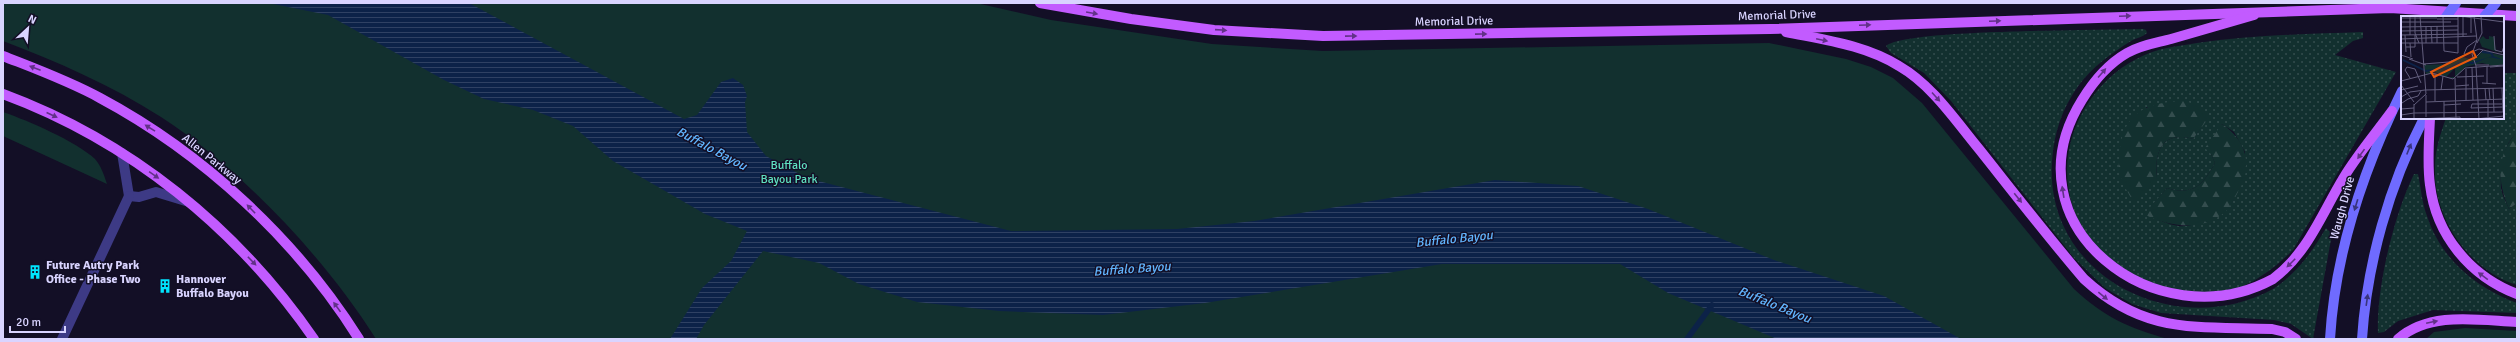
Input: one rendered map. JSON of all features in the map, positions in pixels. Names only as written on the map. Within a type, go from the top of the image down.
[{"type":"main road","name":"Memorial Drive","points":[[1040,3],[1131,19],[1214,30],[1323,36],[1770,29],[2390,8],[2517,16]]},
{"type":"main road","points":[[2447,16],[2456,3]]},
{"type":"main road","points":[[2485,16],[2496,3]]},
{"type":"main road","points":[[2142,294],[2128,288],[2101,267],[2080,242],[2068,215],[2062,192],[2060,165],[2064,140],[2075,111],[2090,88],[2107,68],[2126,53],[2144,46],[2270,11]]},
{"type":"main road","points":[[1770,29],[1849,45],[1876,54],[1900,66],[1919,80],[1947,110],[2084,279],[2104,297],[2124,310],[2173,326],[2272,329],[2285,332],[2296,339]]},
{"type":"main road","name":"Allen Parkway","points":[[3,56],[44,72],[100,98],[154,129],[200,164],[246,204],[287,246],[321,286],[359,339]]},
{"type":"main road","name":"Waugh Drive","points":[[2330,339],[2340,272],[2350,224],[2364,176],[2401,93]]},
{"type":"main road","points":[[3,94],[59,118],[122,153],[190,202],[264,273],[314,339]]},
{"type":"main road","points":[[2168,302],[2188,306],[2219,303],[2249,293],[2272,280],[2292,263],[2307,243],[2344,176],[2392,111]]},
{"type":"main road","points":[[2362,339],[2370,278],[2380,232],[2395,185],[2424,119]]},
{"type":"main road","points":[[2430,119],[2429,184],[2434,212],[2446,236],[2461,256],[2480,274],[2503,289],[2517,294]]},
{"type":"main road","points":[[2398,339],[2413,326],[2435,321],[2459,319],[2517,322]]},
{"type":"street","points":[[62,339],[129,196],[122,153]]},
{"type":"street","points":[[129,196],[139,197],[156,192],[190,202]]},
{"type":"green space","name":"Buffalo Bayou Park","points":[[3,3],[976,3],[1051,20],[1212,44],[1323,51],[1769,43],[1846,59],[1871,67],[1893,78],[1922,103],[2074,289],[2096,307],[2129,326],[2168,339],[376,339],[332,277],[307,247],[251,189],[191,138],[142,105],[104,84],[44,57],[3,41]]},
{"type":"green space","points":[[2146,30],[2147,33],[2144,36],[2131,41],[2117,50],[2084,78],[2073,94],[2060,121],[2052,161],[2055,202],[2070,237],[2093,266],[2123,288],[2158,302],[2196,308],[2235,303],[2273,289],[2297,269],[2326,228],[2332,234],[2313,339],[2291,324],[2274,320],[2161,313],[2132,304],[2105,288],[2074,258],[1951,101],[1924,73],[1891,53],[1886,46],[1898,41],[1919,37],[1947,35]]},
{"type":"green space","points":[[2363,32],[2363,38],[2353,41],[2335,55],[2396,72],[2293,250],[2283,260],[2260,277],[2234,290],[2206,296],[2191,296],[2121,273],[2099,250],[2077,218],[2074,210],[2068,186],[2067,163],[2071,140],[2080,118],[2092,98],[2107,80],[2126,65],[2147,54],[2166,48],[2238,38]],"holes":[[[2146,107],[2209,116],[2193,139],[2182,137],[2173,138],[2162,146],[2157,161],[2157,180]],[[2222,124],[2234,132],[2245,152],[2239,186],[2231,204],[2215,217],[2200,223],[2185,226],[2170,224],[2145,214],[2167,188],[2184,191],[2196,187],[2201,183],[2211,171],[2215,163],[2211,154]]]},
{"type":"green space","points":[[2504,73],[2517,73],[2517,133],[2508,143],[2503,158],[2501,188],[2509,209],[2517,203],[2517,285],[2500,278],[2484,268],[2470,255],[2458,240],[2448,223],[2440,205],[2436,187],[2436,155],[2446,119],[2504,119]]},
{"type":"green space","points":[[2184,101],[2198,105],[2210,116],[2193,139],[2182,137],[2173,138],[2162,146],[2157,161],[2157,180],[2134,203],[2123,182],[2119,169],[2120,148],[2127,125],[2133,117],[2150,106],[2160,103]]},
{"type":"green space","points":[[3,112],[51,132],[76,145],[95,159],[107,184],[3,136]]},
{"type":"green space","points":[[2222,124],[2230,130],[2242,146],[2246,163],[2246,173],[2243,182],[2227,210],[2206,223],[2196,225],[2164,222],[2144,214],[2167,188],[2184,191],[2196,187],[2201,183],[2211,171],[2215,163],[2211,154],[2205,148]]},
{"type":"green space","points":[[2517,132],[2517,203],[2509,209],[2502,189],[2502,159],[2510,141]]},
{"type":"green space","points":[[2414,174],[2418,174],[2425,211],[2441,246],[2462,270],[2474,280],[2502,297],[2517,303],[2517,313],[2433,310],[2398,321],[2384,332],[2378,333],[2378,315],[2383,274],[2393,230]]},
{"type":"green space","points":[[2465,328],[2517,331],[2517,339],[2426,339],[2434,332]]},
{"type":"water","name":"Buffalo Bayou","points":[[268,3],[469,3],[684,119],[697,115],[721,82],[733,78],[743,85],[747,96],[745,102],[747,132],[766,156],[807,178],[1011,231],[1177,229],[1254,221],[1495,180],[1578,186],[1648,209],[1774,260],[1884,296],[1961,339],[1777,339],[1668,293],[1620,264],[1442,264],[1205,303],[1103,315],[999,311],[917,302],[859,284],[819,263],[763,251],[704,325],[696,339],[670,339],[702,288],[731,261],[747,231],[705,214],[613,161],[573,126],[533,110],[484,99],[444,80],[328,15]]},
{"type":"waterway","points":[[1687,339],[1712,305]]},
{"type":"place","name":"Future Autry Park Office - Phase Two","points":[[35,272]]},
{"type":"place","name":"Hannover Buffalo Bayou","points":[[165,286]]}]
